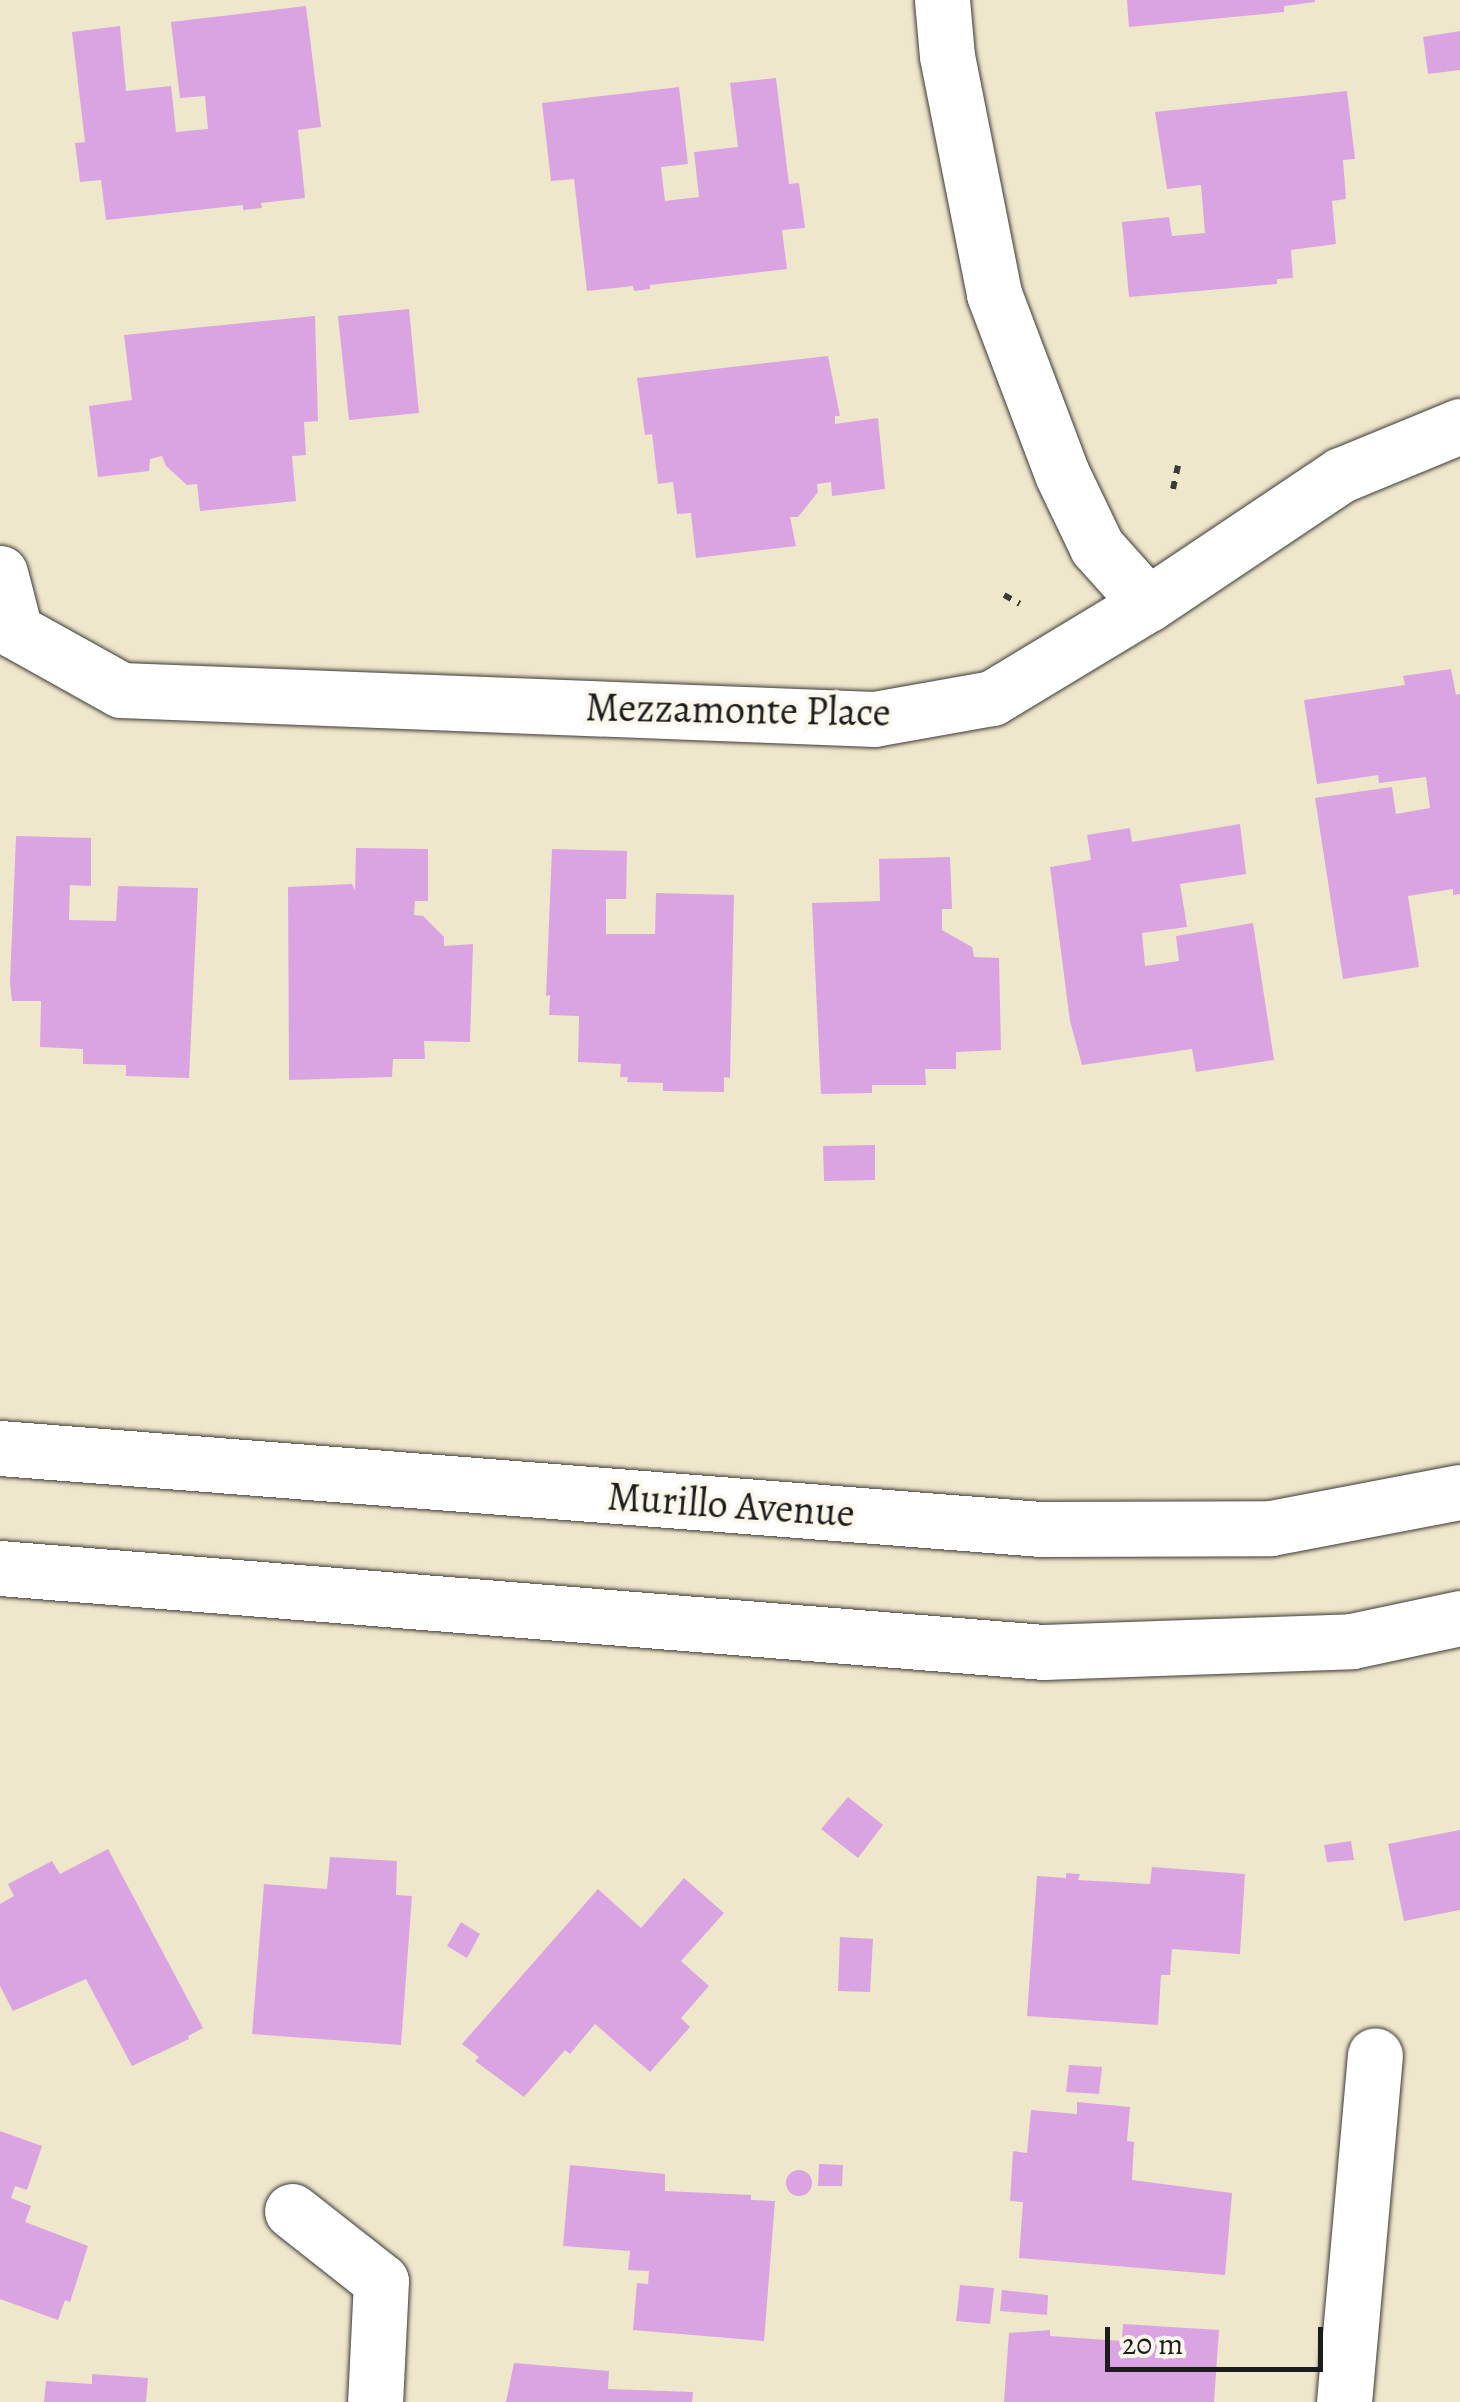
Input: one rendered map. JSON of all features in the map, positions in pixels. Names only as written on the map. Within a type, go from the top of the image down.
[{"type":"main road","points":[[942,0],[948,56],[994,294],[1062,474],[1090,532],[1148,604]]},
{"type":"main road","name":"Mezzamonte Place","points":[[0,573],[15,630],[121,690],[874,719],[992,698],[1148,604],[1341,475],[1460,426]]},
{"type":"main road","name":"Murillo Avenue","points":[[0,1448],[1040,1529],[1271,1528],[1460,1492]]},
{"type":"main road","points":[[0,1568],[1043,1652],[1352,1640],[1460,1618]]},
{"type":"main road","points":[[1344,2402],[1375,2055]]},
{"type":"main road","points":[[292,2211],[381,2281],[375,2402]]},
{"type":"path","points":[[1173,489],[1178,466]]},
{"type":"path","points":[[1004,595],[1021,604]]},
{"type":"building","points":[[1127,0],[1315,2],[1284,6],[1284,12],[1129,27]]},
{"type":"building","points":[[306,6],[321,127],[298,130],[305,198],[261,203],[262,208],[243,210],[243,205],[106,220],[101,180],[80,182],[75,143],[85,142],[72,32],[120,26],[126,91],[171,86],[176,132],[208,129],[205,96],[180,98],[171,22]]},
{"type":"building","points":[[1460,31],[1460,70],[1428,74],[1423,37]]},
{"type":"building","points":[[776,78],[789,184],[799,183],[805,228],[782,230],[787,269],[650,285],[650,289],[634,291],[633,286],[587,291],[574,179],[551,181],[542,103],[679,87],[688,164],[661,167],[665,201],[699,197],[694,152],[738,147],[730,83]]},
{"type":"building","points":[[1347,91],[1355,159],[1343,160],[1346,199],[1332,201],[1336,244],[1291,250],[1293,278],[1277,279],[1277,284],[1129,297],[1122,222],[1169,217],[1172,236],[1205,233],[1201,185],[1167,189],[1155,112]]},
{"type":"building","points":[[409,309],[419,413],[349,420],[338,316]]},
{"type":"building","points":[[315,316],[318,421],[304,422],[306,455],[292,456],[296,501],[200,511],[197,484],[187,485],[166,466],[162,456],[150,459],[149,471],[98,477],[89,406],[132,400],[124,335]]},
{"type":"building","points":[[828,356],[840,416],[835,416],[835,424],[878,418],[885,489],[832,496],[831,482],[817,484],[818,492],[798,517],[790,517],[796,546],[696,558],[691,513],[677,514],[673,482],[658,484],[652,434],[645,435],[637,378]]},
{"type":"building","points":[[1451,669],[1456,695],[1460,694],[1460,894],[1453,895],[1453,889],[1408,896],[1419,967],[1343,979],[1315,798],[1392,787],[1396,814],[1430,808],[1426,777],[1379,783],[1378,775],[1317,784],[1304,700],[1405,685],[1403,676]]},
{"type":"building","points":[[1240,824],[1246,874],[1180,884],[1187,927],[1142,933],[1145,966],[1179,961],[1176,936],[1253,923],[1274,1060],[1196,1072],[1192,1049],[1082,1065],[1070,1021],[1050,867],[1091,860],[1087,835],[1130,828],[1132,842]]},
{"type":"building","points":[[16,836],[91,838],[91,886],[70,885],[69,920],[116,921],[118,886],[198,888],[189,1078],[126,1076],[126,1065],[83,1064],[83,1049],[40,1047],[41,1001],[12,1001]]},
{"type":"building","points":[[356,848],[428,849],[428,901],[415,901],[414,915],[423,916],[444,937],[444,946],[473,944],[470,1042],[424,1041],[425,1059],[393,1059],[392,1077],[289,1080],[288,887],[352,884],[355,890]]},
{"type":"building","points":[[552,849],[627,851],[626,899],[606,899],[606,934],[655,934],[656,893],[734,895],[730,1078],[724,1077],[724,1092],[663,1091],[663,1083],[627,1082],[628,1077],[620,1077],[621,1064],[578,1062],[579,1016],[549,1015],[550,995],[546,996]]},
{"type":"building","points":[[950,857],[952,909],[942,909],[942,930],[972,947],[974,957],[999,958],[1001,1050],[956,1052],[956,1069],[925,1069],[926,1085],[872,1085],[872,1093],[821,1094],[812,903],[880,901],[879,859]]},
{"type":"building","points":[[875,1145],[875,1180],[824,1181],[823,1146]]},
{"type":"building","points":[[848,1797],[883,1825],[858,1858],[821,1829]]},
{"type":"building","points":[[1460,1830],[1460,1910],[1404,1921],[1388,1844]]},
{"type":"building","points":[[1351,1841],[1354,1860],[1327,1862],[1324,1845]]},
{"type":"building","points":[[108,1849],[203,2028],[189,2039],[132,2066],[86,1979],[13,2011],[0,1986],[0,1904],[14,1896],[8,1884],[52,1861],[60,1874]]},
{"type":"building","points":[[330,1857],[397,1861],[396,1895],[412,1896],[401,2045],[252,2034],[264,1884],[327,1889]]},
{"type":"building","points":[[1152,1867],[1245,1874],[1240,1954],[1172,1949],[1170,1975],[1161,1975],[1158,2025],[1027,2016],[1037,1876],[1066,1878],[1066,1873],[1080,1874],[1078,1880],[1150,1884]]},
{"type":"building","points":[[684,1878],[724,1913],[681,1961],[709,1986],[681,2018],[690,2027],[650,2072],[595,2024],[570,2054],[565,2050],[524,2097],[475,2061],[479,2057],[462,2044],[598,1889],[641,1928]]},
{"type":"building","points":[[461,1922],[480,1934],[467,1958],[447,1946]]},
{"type":"building","points":[[840,1937],[873,1939],[870,1992],[838,1991]]},
{"type":"building","points":[[1069,2065],[1102,2067],[1099,2094],[1066,2092]]},
{"type":"building","points":[[1077,2102],[1130,2107],[1127,2141],[1134,2142],[1132,2180],[1232,2193],[1225,2275],[1019,2258],[1023,2202],[1010,2201],[1013,2151],[1027,2153],[1031,2110],[1077,2114]]},
{"type":"building","points":[[0,2131],[42,2146],[27,2190],[15,2186],[11,2198],[31,2206],[25,2222],[88,2246],[70,2302],[65,2300],[58,2320],[0,2299]]},
{"type":"building","points":[[819,2164],[843,2165],[842,2186],[818,2186]]},
{"type":"building","points":[[570,2165],[665,2174],[665,2191],[751,2195],[751,2200],[775,2201],[764,2341],[633,2330],[637,2283],[648,2284],[649,2271],[628,2270],[630,2251],[563,2246]]},
{"type":"building","points":[[799,2170],[809,2173],[809,2193],[799,2196],[789,2193],[786,2183],[789,2173]]},
{"type":"building","points":[[960,2285],[994,2288],[990,2324],[956,2321]]},
{"type":"building","points":[[1002,2290],[1048,2295],[1047,2315],[1000,2311]]},
{"type":"building","points":[[1123,2324],[1219,2330],[1214,2402],[1004,2402],[1009,2333],[1050,2330],[1050,2336],[1122,2341]]},
{"type":"building","points":[[514,2363],[609,2371],[608,2389],[693,2392],[692,2402],[506,2402]]},
{"type":"building","points":[[92,2374],[148,2378],[146,2402],[44,2402],[46,2381],[92,2384]]}]
